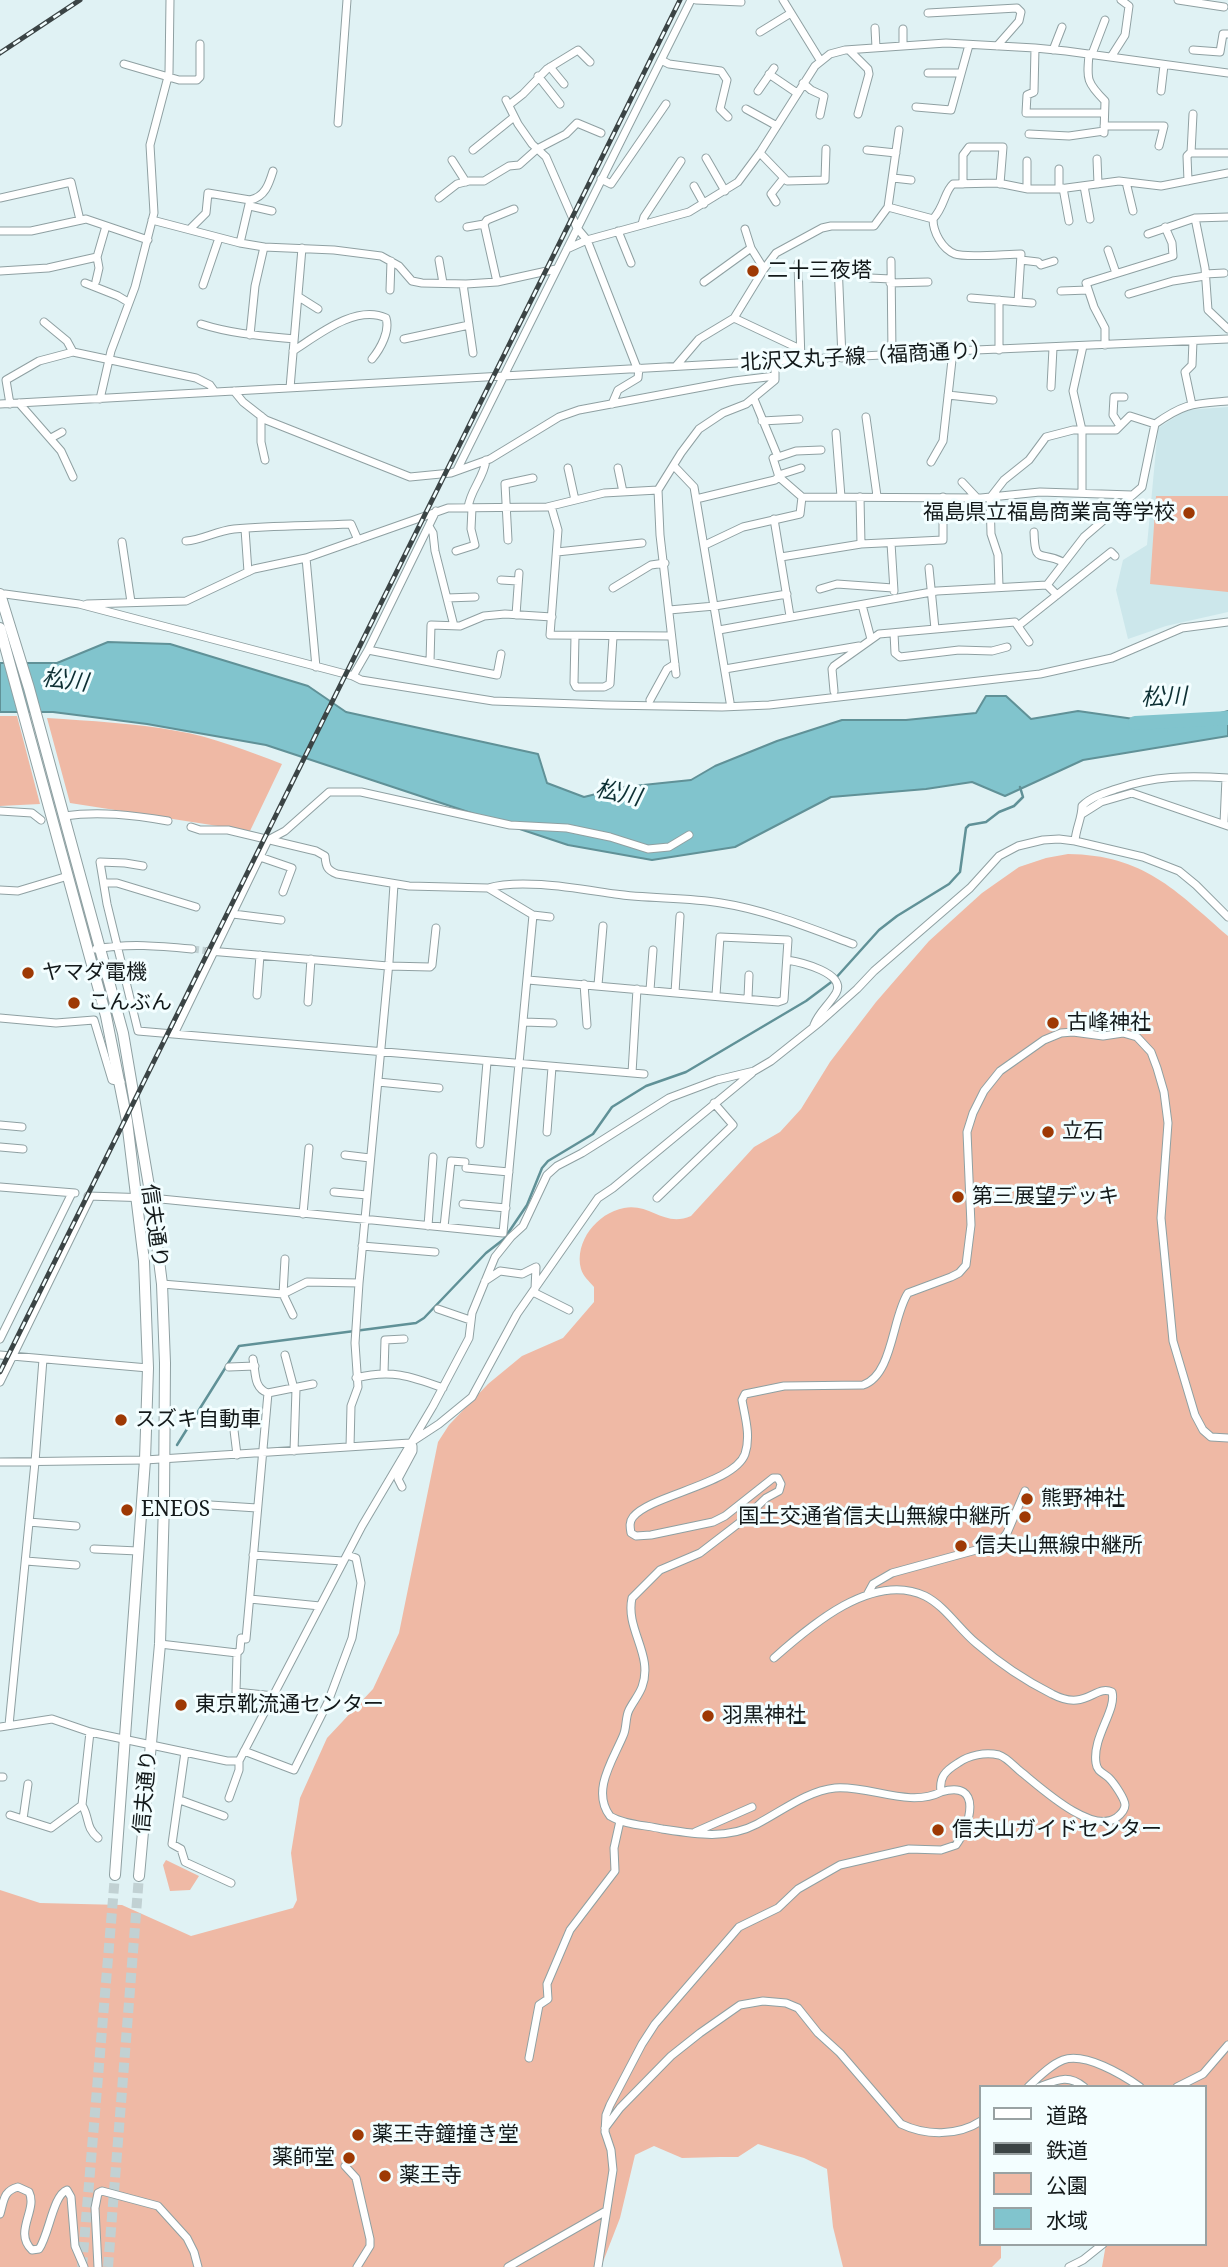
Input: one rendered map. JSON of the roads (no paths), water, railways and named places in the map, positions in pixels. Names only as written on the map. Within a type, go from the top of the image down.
[{"type":"highway","name":"信夫通り","points":[[2,597],[94,949],[121,1082],[138,1198],[146,1295],[148,1368],[145,1461],[115,1875]]},
{"type":"highway","name":"信夫通り","points":[[0,628],[59,813],[68,876],[123,1033],[151,1198],[162,1284],[165,1363],[160,1644],[139,1876]]},
{"type":"street","points":[[100,399],[109,358],[135,287],[152,220],[150,145],[168,76],[170,0]]},
{"type":"street","points":[[338,123],[347,0]]},
{"type":"street","points":[[457,470],[661,60],[694,0],[741,2]]},
{"type":"street","points":[[783,0],[820,60]]},
{"type":"street","points":[[1111,57],[1125,34],[1131,3],[1121,0]]},
{"type":"street","points":[[1178,0],[1224,6]]},
{"type":"street","points":[[928,13],[1017,8],[1021,12],[1018,21],[997,46]]},
{"type":"street","points":[[760,32],[791,13]]},
{"type":"street","points":[[1104,130],[1105,101],[1087,78],[1091,54],[1105,20]]},
{"type":"street","points":[[1053,50],[1062,27]]},
{"type":"street","points":[[875,28],[876,48]]},
{"type":"street","points":[[903,29],[903,46]]},
{"type":"street","points":[[1193,50],[1220,52],[1223,34],[1228,34]]},
{"type":"street","points":[[124,64],[179,80],[197,80],[200,77],[200,44]]},
{"type":"street","points":[[916,107],[951,110],[969,45]]},
{"type":"street","points":[[566,250],[587,240],[689,212],[738,182],[760,153],[803,83],[820,60],[830,54],[903,46],[997,46],[1091,54],[1228,73]]},
{"type":"street","points":[[1035,48],[1034,92],[1027,95],[1026,113],[1104,113]]},
{"type":"street","points":[[590,62],[578,50],[538,76],[523,94],[508,103],[514,117],[546,157],[577,228],[587,240],[638,368],[638,379],[618,390],[612,404]]},
{"type":"street","points":[[849,50],[868,69],[869,74],[858,114]]},
{"type":"street","points":[[661,60],[669,64],[721,71],[726,80],[720,109],[729,117]]},
{"type":"street","points":[[1161,91],[1164,65]]},
{"type":"street","points":[[550,67],[564,84]]},
{"type":"street","points":[[758,91],[772,71],[797,93]]},
{"type":"street","points":[[928,73],[960,73]]},
{"type":"street","points":[[538,76],[559,104]]},
{"type":"street","points":[[803,83],[824,96],[820,115]]},
{"type":"street","points":[[601,179],[611,184],[666,104]]},
{"type":"street","points":[[746,108],[777,126]]},
{"type":"street","points":[[1188,181],[1187,156],[1191,153],[1193,114]]},
{"type":"street","points":[[472,150],[514,117]]},
{"type":"street","points":[[439,198],[450,188],[466,181],[484,181],[509,166],[519,165],[537,149],[566,134],[577,123],[601,133]]},
{"type":"street","points":[[1029,134],[1069,136],[1104,130],[1164,127],[1159,146]]},
{"type":"street","points":[[676,366],[699,339],[734,318],[776,253],[822,228],[874,226],[888,208],[899,130]]},
{"type":"street","points":[[963,184],[963,155],[969,147],[1003,147],[1000,184]]},
{"type":"street","points":[[760,153],[783,179],[825,180],[825,149]]},
{"type":"street","points":[[867,150],[896,153]]},
{"type":"street","points":[[1191,153],[1228,153]]},
{"type":"street","points":[[706,158],[725,191]]},
{"type":"street","points":[[1097,159],[1098,184]]},
{"type":"street","points":[[452,160],[466,181]]},
{"type":"street","points":[[642,224],[643,216],[681,160]]},
{"type":"street","points":[[1027,161],[1027,188]]},
{"type":"street","points":[[1059,169],[1069,221]]},
{"type":"street","points":[[240,243],[250,203],[266,190],[273,171]]},
{"type":"street","points":[[1018,302],[1021,254],[957,256],[944,248],[933,227],[933,219],[941,211],[951,185],[1000,184],[1061,189],[1126,182],[1152,186],[1228,173]]},
{"type":"street","points":[[892,178],[911,180]]},
{"type":"street","points":[[776,202],[771,194],[783,179]]},
{"type":"street","points":[[0,198],[71,182],[80,220]]},
{"type":"street","points":[[1126,182],[1133,211]]},
{"type":"street","points":[[694,186],[704,204]]},
{"type":"street","points":[[1084,186],[1090,219]]},
{"type":"street","points":[[190,229],[206,213],[208,193],[272,211]]},
{"type":"street","points":[[888,208],[933,219]]},
{"type":"street","points":[[467,227],[484,224],[514,209]]},
{"type":"street","points":[[1195,218],[1208,310],[1228,330],[1215,340]]},
{"type":"street","points":[[1148,234],[1195,218],[1228,218]]},
{"type":"street","points":[[0,231],[31,231],[86,219],[148,240]]},
{"type":"street","points":[[152,220],[264,247],[371,254],[390,261],[412,281],[463,284],[497,282],[556,270]]},
{"type":"street","points":[[484,224],[497,282]]},
{"type":"street","points":[[96,281],[99,268],[97,257],[106,226]]},
{"type":"street","points":[[1105,345],[1105,328],[1086,284],[1173,256],[1165,227]]},
{"type":"street","points":[[745,229],[751,248],[764,269]]},
{"type":"street","points":[[618,231],[631,263]]},
{"type":"street","points":[[203,285],[219,238]]},
{"type":"street","points":[[250,335],[255,286],[264,247]]},
{"type":"street","points":[[290,388],[302,248]]},
{"type":"street","points":[[705,282],[751,248]]},
{"type":"street","points":[[1108,250],[1116,273]]},
{"type":"street","points":[[0,271],[48,268],[97,257]]},
{"type":"street","points":[[439,260],[443,283]]},
{"type":"street","points":[[1021,260],[1041,265],[1054,261]]},
{"type":"street","points":[[390,261],[390,290]]},
{"type":"street","points":[[891,261],[892,354]]},
{"type":"street","points":[[838,262],[842,358]]},
{"type":"street","points":[[798,263],[801,361]]},
{"type":"street","points":[[1129,294],[1172,281],[1224,273]]},
{"type":"street","points":[[870,278],[928,282]]},
{"type":"street","points":[[85,283],[128,302]]},
{"type":"street","points":[[463,284],[473,353]]},
{"type":"street","points":[[1061,292],[1088,290]]},
{"type":"street","points":[[299,296],[318,309]]},
{"type":"street","points":[[971,298],[1032,303]]},
{"type":"street","points":[[999,300],[999,350]]},
{"type":"street","points":[[293,351],[352,318],[380,315],[386,318],[388,324],[380,348],[372,359]]},
{"type":"street","points":[[734,318],[800,349]]},
{"type":"street","points":[[44,323],[67,341],[73,352]]},
{"type":"street","points":[[201,324],[250,335],[295,339]]},
{"type":"street","points":[[404,339],[469,325]]},
{"type":"street","name":"北沢又丸子線（福商通り）","points":[[0,404],[892,354],[1228,340]]},
{"type":"street","points":[[1192,405],[1185,372],[1192,365],[1193,341]]},
{"type":"street","points":[[1082,492],[1082,430],[1073,391],[1083,346]]},
{"type":"street","points":[[1051,387],[1053,348]]},
{"type":"street","points":[[932,462],[943,441],[953,351]]},
{"type":"street","points":[[10,404],[3,380],[39,361],[73,352],[196,378],[210,385],[215,392]]},
{"type":"street","points":[[676,674],[660,535],[658,490],[699,429],[715,417],[754,398],[775,380],[775,362]]},
{"type":"street","points":[[234,391],[261,416],[279,426],[410,477],[451,473],[486,460],[559,417],[579,410],[775,376]]},
{"type":"street","points":[[948,395],[993,400]]},
{"type":"street","points":[[1120,426],[1113,415],[1114,397],[1124,397]]},
{"type":"street","points":[[754,398],[778,457],[796,451],[821,450]]},
{"type":"street","points":[[1047,585],[1097,523],[1142,487],[1155,424],[1179,408],[1228,401]]},
{"type":"street","points":[[19,403],[61,451],[73,477]]},
{"type":"street","points":[[261,416],[261,442],[265,460]]},
{"type":"street","points":[[999,587],[998,555],[991,534],[990,498],[1004,480],[1029,460],[1046,437],[1073,430],[1116,430],[1130,416],[1155,424]]},
{"type":"street","points":[[866,417],[877,496]]},
{"type":"street","points":[[762,421],[799,419]]},
{"type":"street","points":[[51,438],[62,432]]},
{"type":"street","points":[[836,433],[841,497]]},
{"type":"street","points":[[772,458],[779,477],[802,497],[990,498],[1040,492],[1132,495]]},
{"type":"street","points":[[456,551],[475,545],[469,498],[485,469],[486,460]]},
{"type":"street","points":[[674,466],[694,487],[730,702]]},
{"type":"street","points":[[568,468],[575,500]]},
{"type":"street","points":[[618,468],[623,492]]},
{"type":"street","points":[[696,499],[779,477],[801,468]]},
{"type":"street","points":[[508,540],[505,484],[533,478]]},
{"type":"street","points":[[962,482],[977,498]]},
{"type":"street","points":[[2,597],[79,604],[186,601],[248,572],[306,558],[436,511],[551,506],[604,493],[658,490]]},
{"type":"street","points":[[705,545],[743,527],[800,514],[802,497]]},
{"type":"street","points":[[860,497],[861,544]]},
{"type":"street","points":[[781,557],[861,544],[943,540],[943,497]]},
{"type":"street","points":[[551,506],[558,530],[550,635],[671,636]]},
{"type":"street","points":[[353,676],[436,511]]},
{"type":"street","points":[[774,519],[790,616]]},
{"type":"street","points":[[186,541],[197,541],[215,532],[351,524],[358,540]]},
{"type":"street","points":[[429,528],[433,533],[454,626]]},
{"type":"street","points":[[246,529],[248,572]]},
{"type":"street","points":[[1034,532],[1035,551],[1038,555],[1063,562]]},
{"type":"street","points":[[122,542],[131,602]]},
{"type":"street","points":[[891,543],[894,599]]},
{"type":"street","points":[[557,552],[642,544]]},
{"type":"street","points":[[1018,626],[1111,552],[1115,556]]},
{"type":"street","points":[[306,558],[316,667]]},
{"type":"street","points":[[613,588],[651,565],[665,563]]},
{"type":"street","points":[[929,568],[935,629]]},
{"type":"street","points":[[501,580],[518,577],[516,615]]},
{"type":"street","points":[[820,589],[837,584],[893,588]]},
{"type":"street","points":[[719,630],[932,592],[1047,585],[1057,595]]},
{"type":"street","points":[[669,610],[715,606],[787,594]]},
{"type":"street","points":[[447,597],[475,597]]},
{"type":"street","points":[[79,604],[361,680],[493,701],[696,707],[769,705],[1040,674],[1112,658],[1182,628],[1228,622]]},
{"type":"street","points":[[862,605],[871,639]]},
{"type":"street","points":[[430,662],[431,625],[460,626],[484,616],[552,617]]},
{"type":"street","points":[[834,691],[834,666],[879,634],[1015,622],[1029,642]]},
{"type":"street","points":[[894,633],[895,653],[900,657],[959,650],[992,651],[1007,647]]},
{"type":"street","points":[[575,636],[576,687],[604,687],[610,684],[612,637]]},
{"type":"street","points":[[725,669],[860,646]]},
{"type":"street","points":[[368,650],[497,675],[501,654]]},
{"type":"street","points":[[650,700],[667,669],[675,664]]},
{"type":"street","points":[[1075,841],[1085,802],[1129,785],[1163,776],[1227,778],[1226,824],[1132,793],[1101,802],[1082,814]]},
{"type":"street","points":[[174,1034],[268,840],[285,831],[321,797],[338,791],[374,795],[510,825],[567,828],[648,849],[669,847],[689,835]]},
{"type":"street","points":[[0,811],[32,813],[41,820]]},
{"type":"street","points":[[59,813],[99,813],[168,821]]},
{"type":"street","points":[[191,827],[200,830],[228,830],[323,854],[328,869],[338,874],[394,884],[488,888],[503,884],[718,902],[792,921],[853,944]]},
{"type":"street","points":[[0,1462],[145,1461],[410,1443],[472,1398],[500,1349],[508,1328],[598,1198],[754,1071],[820,1023],[874,971],[970,888],[999,856],[1018,846],[1043,840],[1075,841],[1143,857],[1179,871],[1228,917]]},
{"type":"street","points":[[260,857],[292,869],[283,892]]},
{"type":"street","points":[[138,1031],[100,862],[143,866]]},
{"type":"street","points":[[0,890],[18,891],[68,876]]},
{"type":"street","points":[[104,883],[117,883],[196,907]]},
{"type":"street","points":[[350,1447],[351,1406],[358,1387],[355,1343],[359,1283],[394,884]]},
{"type":"street","points":[[488,888],[533,915],[550,917]]},
{"type":"street","points":[[233,914],[281,920]]},
{"type":"street","points":[[503,1233],[533,915]]},
{"type":"street","points":[[675,992],[680,916]]},
{"type":"street","points":[[598,985],[603,926]]},
{"type":"street","points":[[212,951],[422,967],[432,965],[436,928]]},
{"type":"street","points":[[528,980],[748,998],[784,1000],[788,940],[720,937],[716,995]]},
{"type":"street","points":[[94,949],[149,945],[192,949]]},
{"type":"street","points":[[650,990],[653,950]]},
{"type":"street","points":[[257,995],[260,955]]},
{"type":"street","points":[[308,1002],[310,960]]},
{"type":"street","points":[[786,960],[806,964],[834,978],[838,983],[836,992],[817,1016],[814,1026]]},
{"type":"street","points":[[748,998],[749,975]]},
{"type":"street","points":[[584,984],[587,1025]]},
{"type":"street","points":[[632,1073],[637,989]]},
{"type":"street","points":[[0,1018],[56,1023],[94,1020],[112,1080],[121,1082]]},
{"type":"street","points":[[524,1022],[553,1023]]},
{"type":"street","points":[[123,1033],[138,1031],[644,1074]]},
{"type":"street","points":[[597,2267],[613,2169],[605,2128],[606,2115],[642,2043],[685,1988],[716,1957],[739,1927],[778,1908],[799,1889],[840,1865],[909,1849],[941,1850],[956,1845],[970,1816],[971,1803],[964,1794],[956,1790],[926,1798],[833,1788],[795,1802],[750,1827],[717,1835],[620,1821],[608,1814],[603,1791],[607,1772],[644,1677],[642,1646],[630,1615],[632,1598],[660,1570],[699,1553],[731,1530],[766,1498],[779,1491],[781,1484],[778,1478],[773,1478],[725,1516],[708,1524],[636,1536],[631,1533],[631,1521],[638,1513],[729,1470],[741,1460],[747,1438],[742,1400],[745,1394],[785,1386],[863,1384],[874,1378],[885,1361],[899,1308],[908,1293],[951,1277],[966,1265],[971,1225],[967,1132],[984,1091],[1005,1066],[1053,1035],[1067,1032],[1103,1036],[1128,1033],[1137,1037],[1151,1052],[1164,1092],[1168,1124],[1161,1218],[1173,1341],[1200,1427],[1211,1437],[1228,1438]]},
{"type":"street","points":[[480,1144],[487,1062]]},
{"type":"street","points":[[547,1132],[552,1067]]},
{"type":"street","points":[[229,1798],[244,1751],[345,1558],[469,1338],[470,1320],[495,1257],[523,1226],[547,1175],[557,1166],[669,1098],[717,1080],[754,1071]]},
{"type":"street","points":[[378,1082],[439,1088]]},
{"type":"street","points":[[657,1198],[733,1125],[714,1103]]},
{"type":"street","points":[[0,1125],[22,1126]]},
{"type":"street","points":[[0,1147],[23,1149]]},
{"type":"street","points":[[303,1214],[309,1148]]},
{"type":"street","points":[[345,1155],[370,1158]]},
{"type":"street","points":[[428,1226],[433,1157]]},
{"type":"street","points":[[444,1227],[451,1161],[509,1172]]},
{"type":"street","points":[[0,1187],[74,1193],[0,1339]]},
{"type":"street","points":[[334,1192],[367,1195]]},
{"type":"street","points":[[0,1382],[90,1196],[151,1198],[503,1233],[511,1237]]},
{"type":"street","points":[[463,1204],[506,1208]]},
{"type":"street","points":[[362,1246],[435,1252]]},
{"type":"street","points":[[285,1259],[283,1294],[293,1315]]},
{"type":"street","points":[[485,1281],[500,1271],[522,1274],[536,1267],[534,1291]]},
{"type":"street","points":[[162,1284],[283,1294],[307,1282],[359,1283]]},
{"type":"street","points":[[534,1291],[569,1310]]},
{"type":"street","points":[[438,1309],[470,1320]]},
{"type":"street","points":[[384,1373],[385,1340],[404,1339]]},
{"type":"street","points":[[0,1355],[148,1368]]},
{"type":"street","points":[[285,1355],[296,1389],[293,1451]]},
{"type":"street","points":[[9,1725],[43,1359]]},
{"type":"street","points":[[229,1367],[254,1362],[258,1387],[268,1393],[313,1384]]},
{"type":"street","points":[[356,1378],[384,1373],[404,1374],[443,1388]]},
{"type":"street","points":[[268,1393],[246,1639],[242,1638],[237,1653],[236,1692],[238,1695],[274,1696]]},
{"type":"street","points":[[233,1422],[237,1455]]},
{"type":"street","points":[[402,1487],[398,1479],[413,1451],[410,1443]]},
{"type":"street","points":[[867,1595],[873,1584],[892,1573],[998,1544],[1007,1533],[1025,1491]]},
{"type":"street","points":[[164,1502],[257,1508]]},
{"type":"street","points":[[29,1522],[76,1526]]},
{"type":"street","points":[[94,1549],[138,1551]]},
{"type":"street","points":[[244,1751],[294,1770],[317,1727],[344,1661],[354,1627],[361,1583],[356,1558],[253,1555]]},
{"type":"street","points":[[26,1562],[76,1565]]},
{"type":"street","points":[[774,1658],[827,1615],[867,1595],[897,1591],[924,1595],[936,1603],[978,1644],[1045,1690],[1069,1702],[1081,1701],[1107,1689],[1113,1694],[1112,1704],[1100,1731],[1096,1762],[1100,1772],[1113,1782],[1125,1803],[1121,1814],[1115,1819],[1100,1821],[1079,1815],[999,1755],[970,1756],[954,1765],[941,1778],[941,1792]]},
{"type":"street","points":[[250,1599],[320,1606]]},
{"type":"street","points":[[160,1644],[237,1653]]},
{"type":"street","points":[[0,1727],[52,1719],[90,1732],[227,1761],[239,1761]]},
{"type":"street","points":[[90,1732],[82,1805],[90,1831],[98,1838]]},
{"type":"street","points":[[185,1752],[172,1844],[181,1849],[185,1862],[231,1883]]},
{"type":"street","points":[[23,1819],[28,1784]]},
{"type":"street","points":[[180,1800],[225,1816]]},
{"type":"street","points":[[10,1815],[51,1828],[82,1805]]},
{"type":"street","points":[[691,1833],[752,1807]]},
{"type":"street","points":[[529,2058],[536,2015],[539,2005],[548,1999],[547,1984],[557,1958],[570,1930],[615,1871],[614,1848],[620,1821]]},
{"type":"street","points":[[605,2128],[620,2108],[671,2056],[740,2006],[764,2001],[786,2003],[798,2008],[901,2123],[912,2129],[945,2132],[969,2128],[979,2123]]},
{"type":"street","points":[[1181,2085],[1203,2074],[1228,2045]]},
{"type":"street","points":[[1030,2085],[1046,2070],[1071,2058],[1084,2059],[1125,2075],[1138,2085]]},
{"type":"street","points":[[1045,2085],[1066,2078],[1075,2079],[1082,2085]]},
{"type":"street","points":[[345,2166],[356,2178],[370,2239],[370,2246],[357,2267]]},
{"type":"street","points":[[0,2214],[9,2191],[18,2187],[29,2192],[32,2201],[25,2223],[26,2243],[32,2250],[39,2249],[59,2196],[67,2190],[71,2197],[75,2246],[84,2267]]},
{"type":"street","points":[[98,2267],[95,2208],[98,2193],[102,2191],[158,2206],[187,2238],[198,2267]]},
{"type":"street","points":[[508,2267],[606,2211]]},
{"type":"street","points":[[1069,2267],[1100,2246]]},
{"type":"water","points":[[108,642],[170,644],[308,686],[346,712],[538,754],[547,783],[584,797],[624,787],[691,780],[715,766],[777,741],[842,720],[906,720],[976,713],[986,696],[1006,696],[1031,719],[1078,711],[1176,725],[1228,711],[1228,736],[1083,760],[1005,796],[972,782],[831,797],[735,847],[652,860],[568,845],[266,745],[147,724],[53,712],[0,712],[0,663],[57,663]]},
{"type":"waterway","name":"松川","points":[[1135,723],[1228,718]]},
{"type":"waterway","points":[[177,1445],[239,1346],[416,1323],[424,1318],[486,1253],[504,1239],[527,1205],[542,1168],[548,1161],[593,1134],[612,1107],[646,1086],[686,1072],[806,1001],[834,980],[879,930],[949,884],[960,872],[966,828],[986,822],[999,812],[1014,806],[1023,797],[1020,787]]},
{"type":"tunnel","points":[[192,949],[209,951]]},
{"type":"tunnel","points":[[82,2267],[115,1875]]},
{"type":"tunnel","points":[[108,2267],[139,1876]]},
{"type":"railway","points":[[0,53],[80,0]]},
{"type":"railway","points":[[0,1372],[680,0]]},
{"type":"place","name":"二十三夜塔","points":[[753,271]]},
{"type":"place","name":"福島県立福島商業高等学校","points":[[1189,513]]},
{"type":"place","name":"ヤマダ電機","points":[[28,973]]},
{"type":"place","name":"こんぶん","points":[[74,1003]]},
{"type":"place","name":"古峰神社","points":[[1053,1023]]},
{"type":"place","name":"立石","points":[[1048,1132]]},
{"type":"place","name":"第三展望デッキ","points":[[958,1197]]},
{"type":"place","name":"スズキ自動車","points":[[121,1420]]},
{"type":"place","name":"熊野神社","points":[[1027,1499]]},
{"type":"place","name":"ENEOS","points":[[127,1510]]},
{"type":"place","name":"国土交通省信夫山無線中継所","points":[[1025,1517]]},
{"type":"place","name":"信夫山無線中継所","points":[[961,1546]]},
{"type":"place","name":"東京靴流通センター","points":[[181,1705]]},
{"type":"place","name":"羽黒神社","points":[[708,1716]]},
{"type":"place","name":"信夫山ガイドセンター","points":[[938,1830]]},
{"type":"place","name":"薬王寺鐘撞き堂","points":[[358,2135]]},
{"type":"place","name":"薬師堂","points":[[349,2158]]},
{"type":"place","name":"薬王寺","points":[[385,2176]]}]
